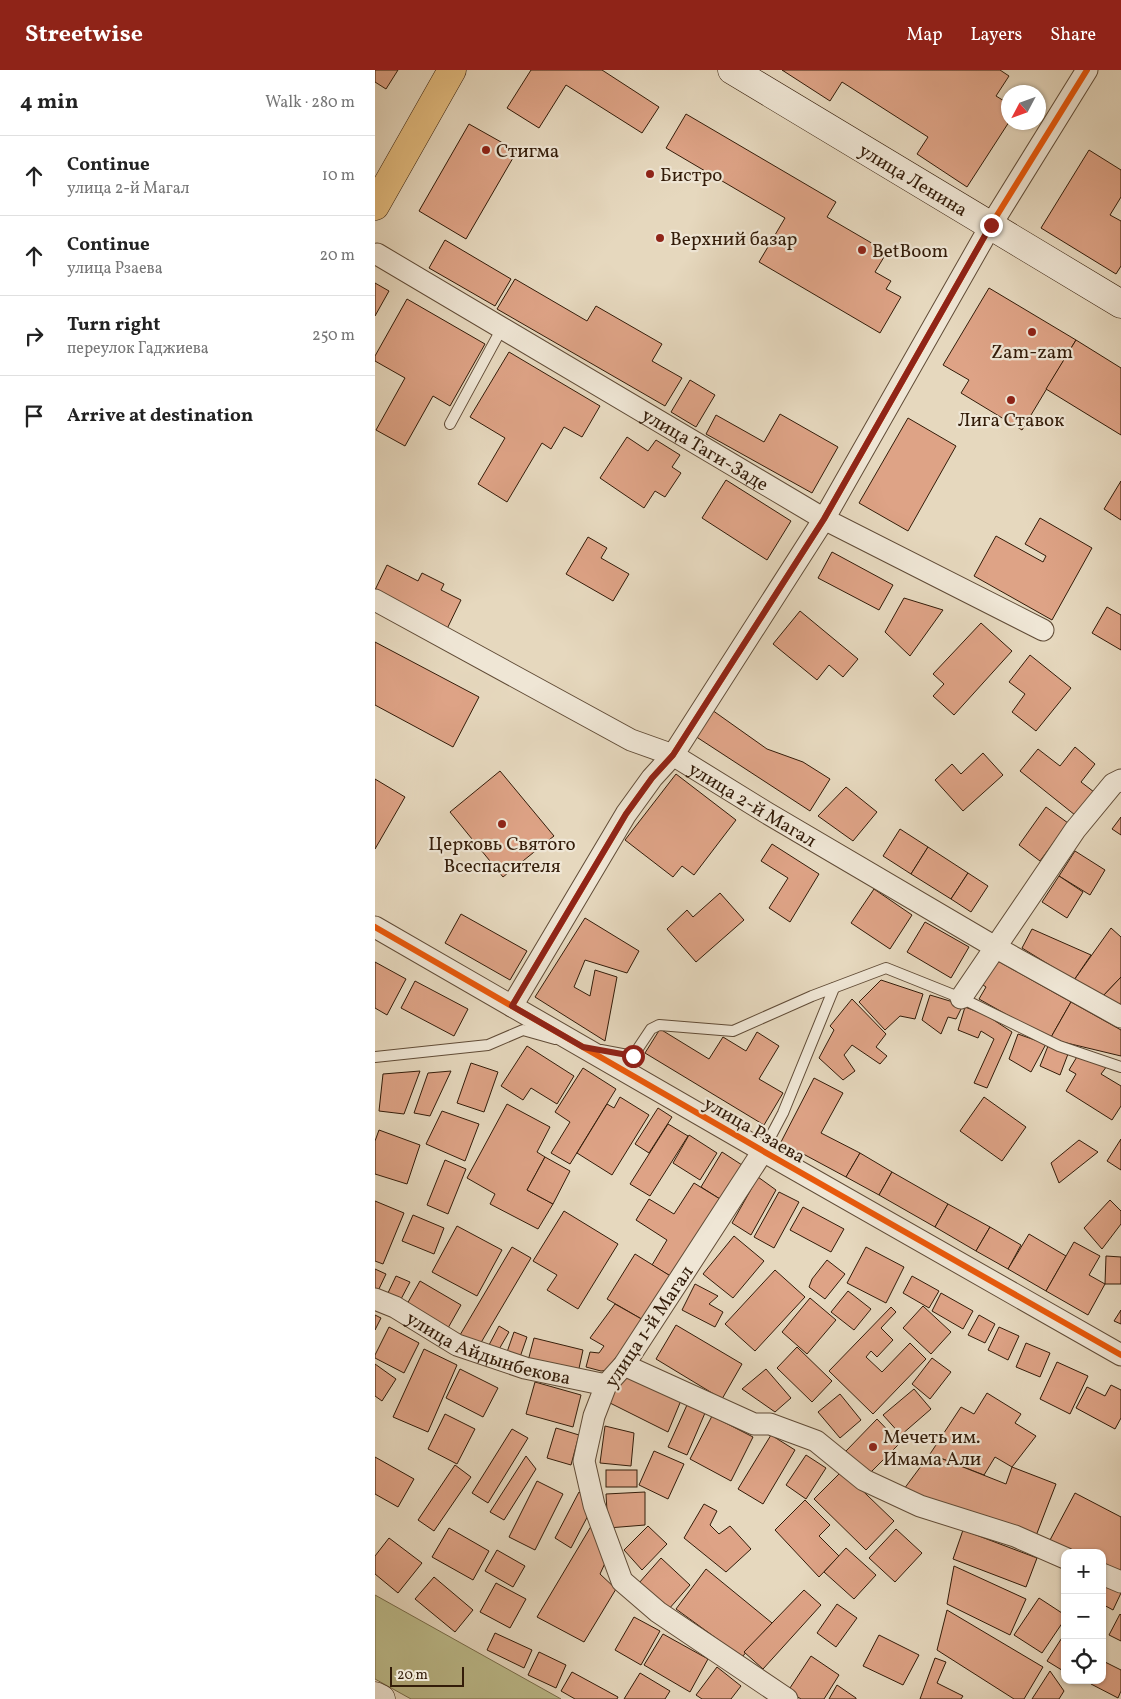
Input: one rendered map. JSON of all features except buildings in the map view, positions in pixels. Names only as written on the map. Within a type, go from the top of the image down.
[{"type":"main road","points":[[375,206],[452,70]]},
{"type":"street","name":"улица Ленина","points":[[732,70],[1121,304]]},
{"type":"street","points":[[512,1006],[626,814],[652,778],[673,755],[824,519],[991,225],[1087,70]]},
{"type":"street","name":"улица Таги-Заде","points":[[377,254],[824,519],[1043,630]]},
{"type":"street","name":"улица 2-й Магал","points":[[375,600],[631,740],[673,755],[767,813],[995,947],[1121,1017]]},
{"type":"street","points":[[961,998],[1075,830],[1113,784],[1121,780]]},
{"type":"street","name":"улица Рзаева","points":[[375,926],[763,1151],[1121,1355]]},
{"type":"street","name":"улица 1-й Магал","points":[[763,1151],[624,1364],[606,1385],[594,1416],[583,1461],[594,1506],[623,1580],[658,1612],[787,1699]]},
{"type":"street","name":"улица Айдынбекова","points":[[375,1299],[395,1307],[457,1344],[525,1368],[606,1385]]},
{"type":"street","points":[[624,1364],[754,1424],[770,1424],[816,1441],[864,1480],[920,1506],[1015,1536],[1061,1556]]},
{"type":"street","points":[[1106,1576],[1121,1582]]},
{"type":"street","points":[[375,1696],[381,1699]]},
{"type":"lane","points":[[450,424],[502,328]]},
{"type":"lane","points":[[375,1057],[488,1045],[523,1030],[583,1047],[633,1056],[651,1029],[659,1025],[733,1031],[811,996],[887,968],[961,998],[1059,1046],[1121,1068]]},
{"type":"lane","points":[[763,1151],[783,1113],[834,988]]},
{"type":"shaded area","points":[[375,1595],[561,1699],[411,1699],[375,1679]]},
{"type":"cycle path","points":[[512,1006],[626,814],[652,778],[673,755],[824,519],[991,225],[1087,70]]},
{"type":"cycle path","points":[[375,927],[1121,1355]]},
{"type":"place","name":"Стигма","points":[[486,150]]},
{"type":"place","name":"Бистро","points":[[650,174]]},
{"type":"place","name":"Верхний базар","points":[[660,238]]},
{"type":"place","name":"BetBoom","points":[[862,250]]},
{"type":"place","name":"Zam-zam","points":[[1032,332]]},
{"type":"place","name":"Лига Ставок","points":[[1011,400]]},
{"type":"place","name":"Церковь Святого Всеспасителя","points":[[502,824]]},
{"type":"place","name":"Мечеть им. Имама Али","points":[[873,1447]]},
{"type":"route","points":[[633,1056],[583,1047],[512,1006],[626,814],[652,778],[673,755],[824,519],[991,225]]}]
